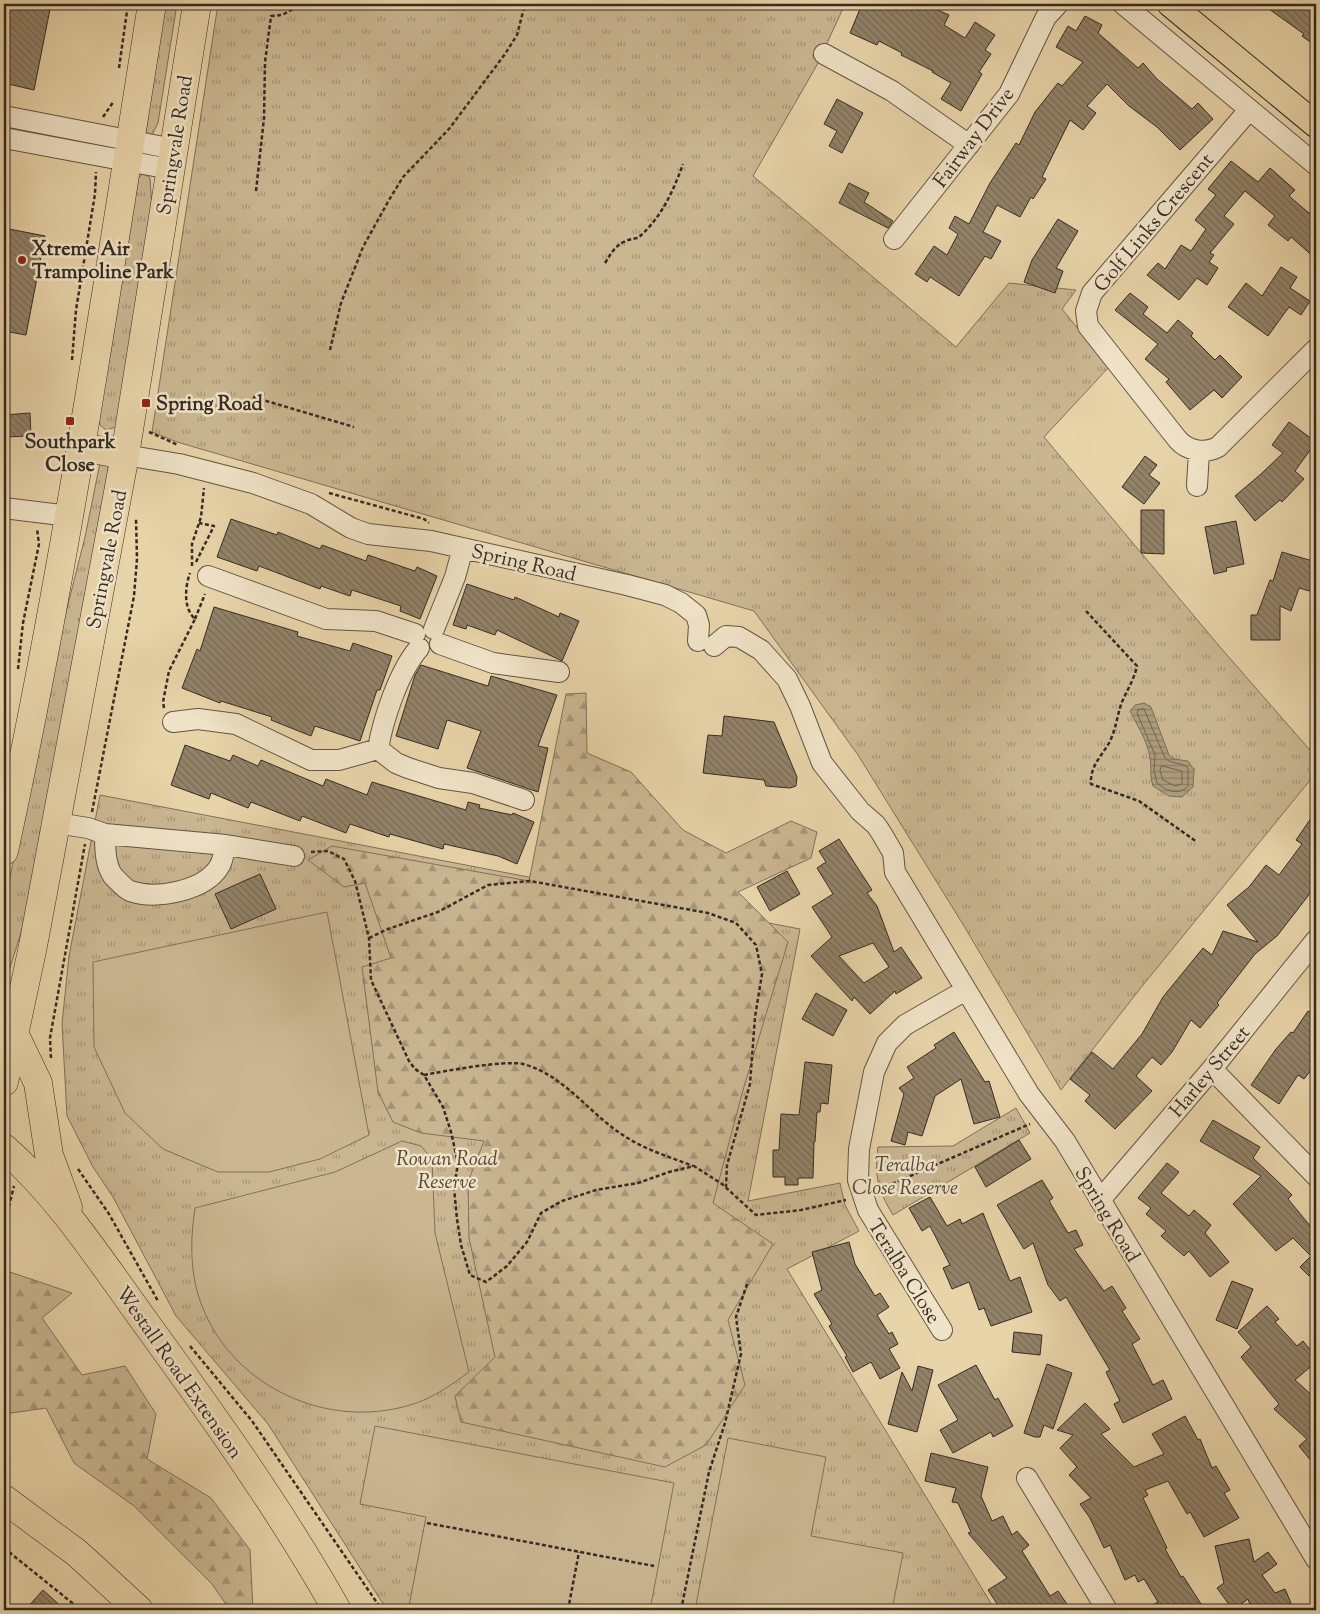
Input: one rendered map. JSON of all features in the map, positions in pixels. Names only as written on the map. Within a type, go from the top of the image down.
[{"type":"highway","points":[[4,851],[40,676],[58,515],[81,447],[152,4]]},
{"type":"highway","name":"Springvale Road","points":[[4,1082],[56,823],[125,455],[197,4]]},
{"type":"highway","points":[[81,447],[125,455]]},
{"type":"highway","points":[[14,1033],[38,1083],[49,1155],[76,1227]]},
{"type":"highway","name":"Westall Road Extension","points":[[4,1148],[19,1162],[76,1227],[212,1415],[255,1479],[337,1610]]},
{"type":"highway","points":[[6,1502],[77,1553],[139,1610]]},
{"type":"main road","points":[[1170,4],[1316,125]]},
{"type":"street","name":"Fairway Drive","points":[[894,239],[1009,94],[1046,17],[1058,4]]},
{"type":"street","points":[[1123,4],[1316,165]]},
{"type":"street","points":[[824,54],[892,91],[969,145]]},
{"type":"street","name":"Golf Links Crescent","points":[[1199,451],[1182,445],[1092,334],[1086,318],[1087,303],[1092,293],[1249,110]]},
{"type":"street","points":[[4,116],[100,135],[129,151],[172,159]]},
{"type":"street","points":[[4,138],[98,156],[129,151]]},
{"type":"street","points":[[1197,486],[1199,451],[1218,447],[1316,349]]},
{"type":"street","name":"Spring Road","points":[[125,455],[234,477],[294,498],[351,528],[368,534],[431,541],[665,595],[681,603],[697,618],[706,644],[726,636],[737,636],[761,650],[777,666],[794,693],[822,763],[860,811],[879,829],[894,853],[895,872],[1029,1094],[1062,1137],[1316,1559]]},
{"type":"street","points":[[4,508],[58,515]]},
{"type":"street","points":[[378,749],[382,728],[406,666],[427,639],[455,577],[463,548]]},
{"type":"street","points":[[201,570],[326,619],[372,620],[493,663],[559,672]]},
{"type":"street","points":[[173,722],[207,720],[236,724],[287,747],[302,757],[314,761],[339,760],[378,749]]},
{"type":"street","points":[[378,749],[396,763],[408,768],[439,778],[473,783],[524,800]]},
{"type":"street","points":[[56,823],[88,828],[105,834],[226,845],[294,856]]},
{"type":"street","points":[[105,834],[105,852],[112,875],[129,890],[151,894],[175,892],[200,884],[219,867],[226,845]]},
{"type":"street","name":"Harley Street","points":[[1100,1200],[1212,1069],[1316,940]]},
{"type":"street","name":"Teralba Close","points":[[942,1330],[868,1210],[858,1180],[859,1150],[872,1080],[879,1058],[887,1044],[905,1025],[966,990]]},
{"type":"street","points":[[1212,1069],[1316,1176]]},
{"type":"street","points":[[1027,1478],[1107,1610]]},
{"type":"path","points":[[118,72],[128,4]]},
{"type":"path","points":[[330,350],[341,303],[363,247],[389,200],[403,177],[449,129],[506,54],[517,35],[525,4]]},
{"type":"path","points":[[256,192],[264,118],[265,62],[271,16],[282,15],[293,9]]},
{"type":"path","points":[[100,135],[103,116],[114,101]]},
{"type":"path","points":[[72,365],[74,327],[95,194],[98,156]]},
{"type":"path","points":[[604,263],[617,245],[627,239],[638,238],[658,217],[683,164]]},
{"type":"path","points":[[253,397],[354,427]]},
{"type":"path","points":[[201,570],[192,544],[199,523],[204,487]]},
{"type":"path","points":[[294,498],[323,491],[424,519],[430,524],[431,541]]},
{"type":"path","points":[[18,671],[23,623],[39,544],[36,530],[58,515]]},
{"type":"path","points":[[173,722],[172,712],[164,708],[163,702],[169,671],[195,619],[189,612],[186,592],[201,570],[214,526],[199,523]]},
{"type":"path","points":[[1086,611],[1136,666],[1135,677],[1122,702],[1110,741],[1096,761],[1090,775],[1091,784],[1138,801],[1197,842]]},
{"type":"path","points":[[294,856],[328,851],[344,859],[355,881],[369,938],[371,980],[409,1061],[415,1069],[424,1075],[443,1107],[452,1132],[458,1163],[454,1188],[457,1219],[461,1245],[470,1275],[486,1282],[507,1266],[527,1242],[541,1213],[562,1201],[596,1190],[638,1183],[669,1172],[694,1166]]},
{"type":"path","points":[[369,938],[388,929],[438,912],[488,885],[530,881],[708,913],[736,924],[756,945],[762,974],[755,1017],[750,1084],[727,1164],[726,1187]]},
{"type":"path","points":[[424,1075],[510,1064],[526,1065],[558,1082],[625,1137],[694,1166],[726,1187],[756,1215],[801,1210],[862,1196],[992,1142],[1045,1116]]},
{"type":"path","points":[[681,1610],[710,1472],[725,1423],[740,1354],[736,1317],[748,1281]]},
{"type":"path","points":[[428,1523],[654,1566]]},
{"type":"path","points":[[4,1548],[81,1610]]},
{"type":"path","points":[[568,1610],[579,1552]]},
{"type":"green space","points":[[164,4],[177,4],[158,123],[152,135],[146,134],[146,131]]},
{"type":"green space","points":[[218,4],[845,4],[817,65],[753,176],[956,347],[1009,283],[1076,290],[1062,309],[1109,367],[1044,437],[1220,647],[1316,757],[1316,773],[1143,985],[1061,1090],[964,926],[858,755],[754,611],[177,442],[152,432]]},
{"type":"green space","points":[[144,173],[150,178],[152,208],[116,427],[106,430],[100,425],[99,420],[137,179]]},
{"type":"green space","points":[[100,463],[110,463],[24,923],[4,987],[4,906],[60,636],[85,537]]},
{"type":"green space","points":[[586,693],[587,753],[631,772],[683,830],[726,853],[791,821],[817,832],[811,858],[738,892],[788,942],[743,1090],[713,1203],[773,1244],[728,1320],[745,1385],[706,1445],[665,1467],[461,1422],[455,1396],[495,1357],[469,1238],[468,1182],[484,1141],[421,1133],[393,1122],[378,1092],[362,967],[391,958],[365,883],[344,887],[308,860],[332,846],[529,881],[566,694]]},
{"type":"green space","name":"Rowan Road Reserve","points":[[100,795],[800,929],[748,1201],[840,1183],[845,1205],[859,1231],[787,1269],[995,1610],[387,1610],[268,1424],[176,1316],[113,1197],[93,1167],[67,1116],[62,1024],[69,956]]},
{"type":"green space","points":[[327,912],[369,1135],[320,1159],[269,1172],[218,1172],[163,1149],[125,1113],[94,1047],[93,962]]},
{"type":"green space","name":"Teralba Close Reserve","points":[[1016,1108],[1030,1133],[893,1215],[878,1183],[878,1147],[953,1146]]},
{"type":"green space","points":[[402,1141],[421,1146],[432,1159],[435,1233],[469,1372],[448,1387],[426,1399],[410,1405],[376,1411],[342,1411],[309,1404],[278,1391],[250,1372],[227,1348],[208,1320],[196,1287],[193,1267],[192,1238],[195,1208],[335,1172]]},
{"type":"green space","points":[[4,1270],[72,1293],[42,1318],[82,1375],[125,1366],[156,1414],[147,1459],[211,1498],[250,1550],[253,1610],[230,1610],[212,1584],[134,1506],[74,1463],[46,1408],[11,1413],[4,1408]]},
{"type":"green space","points":[[375,1426],[674,1483],[650,1610],[433,1610],[409,1606],[426,1517],[360,1504]]},
{"type":"green space","points":[[728,1438],[826,1457],[811,1536],[903,1553],[892,1610],[695,1610]]},
{"type":"water","points":[[1144,703],[1151,707],[1169,755],[1174,759],[1188,761],[1194,770],[1193,787],[1182,797],[1169,796],[1153,786],[1147,746],[1130,711],[1135,705]]},
{"type":"building","points":[[4,4],[51,4],[34,90],[4,83]]},
{"type":"building","points":[[862,4],[924,4],[949,15],[944,25],[965,38],[975,22],[995,35],[985,50],[991,54],[979,72],[982,74],[961,111],[941,99],[951,83],[879,41],[877,45],[850,33]]},
{"type":"building","points":[[1262,4],[1311,4],[1316,8],[1316,46],[1302,36],[1304,34]]},
{"type":"building","points":[[1085,16],[1102,25],[1098,33],[1138,68],[1143,63],[1157,79],[1192,109],[1198,103],[1213,119],[1180,150],[1157,127],[1129,106],[1107,84],[1087,106],[1096,113],[1083,130],[1070,120],[1042,177],[1046,179],[1033,199],[1031,197],[1020,217],[997,205],[983,232],[1001,241],[991,259],[985,256],[959,296],[930,277],[927,282],[915,274],[934,246],[947,255],[958,234],[949,228],[955,216],[969,224],[990,183],[1016,143],[1019,145],[1035,112],[1058,83],[1062,86],[1083,62],[1056,47],[1068,26],[1076,31]]},
{"type":"building","points":[[837,99],[863,113],[842,153],[829,146],[837,131],[824,124]]},
{"type":"building","points":[[1231,161],[1258,182],[1270,168],[1295,190],[1289,196],[1316,219],[1316,259],[1291,237],[1288,241],[1268,225],[1275,216],[1245,191],[1224,216],[1234,224],[1210,253],[1214,255],[1209,262],[1218,268],[1207,285],[1197,278],[1179,300],[1147,275],[1158,263],[1165,269],[1181,245],[1191,251],[1206,229],[1195,220],[1216,195],[1208,189]]},
{"type":"building","points":[[849,183],[869,193],[864,202],[893,221],[888,228],[839,203]]},
{"type":"building","points":[[1058,219],[1078,231],[1056,268],[1063,271],[1055,293],[1024,282],[1032,260]]},
{"type":"building","points":[[4,228],[45,236],[26,335],[4,331]]},
{"type":"building","points":[[1281,267],[1297,277],[1290,288],[1310,301],[1301,315],[1289,307],[1268,336],[1228,307],[1246,283],[1262,296]]},
{"type":"building","points":[[1130,293],[1148,307],[1143,314],[1167,333],[1178,320],[1193,333],[1191,336],[1215,360],[1220,355],[1242,377],[1222,398],[1214,390],[1190,410],[1166,382],[1169,379],[1145,359],[1158,344],[1115,310]]},
{"type":"building","points":[[30,413],[31,436],[4,437],[4,415]]},
{"type":"building","points":[[1289,422],[1316,442],[1295,471],[1304,479],[1282,502],[1280,500],[1255,521],[1235,496],[1283,453],[1272,445]]},
{"type":"building","points":[[1145,456],[1157,465],[1149,475],[1160,483],[1144,504],[1122,487]]},
{"type":"building","points":[[1141,510],[1164,510],[1164,554],[1141,553]]},
{"type":"building","points":[[231,519],[277,535],[278,532],[320,549],[322,545],[366,561],[368,555],[415,571],[417,567],[437,576],[420,619],[400,611],[401,606],[352,590],[350,596],[321,586],[320,589],[259,566],[257,571],[217,557]]},
{"type":"building","points":[[1236,521],[1244,564],[1226,568],[1227,571],[1214,574],[1205,527]]},
{"type":"building","points":[[1282,552],[1316,562],[1316,593],[1299,588],[1291,611],[1280,606],[1280,640],[1251,640],[1251,615],[1257,615],[1270,580],[1273,581]]},
{"type":"building","points":[[467,584],[514,600],[515,597],[559,617],[560,613],[579,621],[562,661],[497,630],[495,635],[467,625],[466,629],[453,625]]},
{"type":"building","points":[[214,607],[298,632],[297,636],[350,651],[353,643],[392,656],[380,690],[377,690],[360,741],[315,726],[311,736],[271,720],[272,717],[221,701],[220,703],[182,688],[197,649],[200,651]]},
{"type":"building","points":[[421,665],[488,686],[491,676],[557,695],[538,746],[548,748],[538,792],[467,768],[481,731],[447,720],[438,749],[396,736],[415,675]]},
{"type":"building","points":[[724,716],[774,722],[797,777],[796,786],[790,788],[766,786],[764,780],[703,773],[708,735],[722,736]]},
{"type":"building","points":[[185,745],[230,761],[233,755],[258,766],[261,760],[323,786],[326,779],[367,795],[372,782],[466,810],[468,802],[480,805],[479,808],[512,815],[513,813],[534,822],[517,864],[498,856],[444,844],[443,849],[390,834],[389,837],[350,824],[346,833],[302,816],[300,821],[251,802],[248,808],[211,793],[209,799],[171,785]]},
{"type":"building","points":[[1316,811],[1316,882],[1308,896],[1277,936],[1255,954],[1217,1003],[1219,1005],[1200,1028],[1191,1020],[1172,1052],[1161,1065],[1152,1057],[1136,1076],[1152,1091],[1115,1129],[1085,1101],[1090,1095],[1070,1079],[1092,1052],[1113,1069],[1142,1034],[1163,997],[1203,948],[1212,955],[1223,931],[1258,942],[1227,905],[1249,887],[1266,865],[1279,875],[1302,844],[1296,840]]},
{"type":"building","points":[[839,839],[872,890],[867,893],[877,906],[894,952],[901,947],[922,978],[896,994],[895,991],[870,1014],[854,997],[852,1001],[811,956],[832,937],[812,907],[833,894],[817,868],[826,862],[819,851]],"holes":[[[873,943],[889,967],[864,983],[839,956]]]},
{"type":"building","points":[[787,871],[800,894],[770,911],[757,887]]},
{"type":"building","points":[[260,874],[276,909],[231,929],[215,894]]},
{"type":"building","points":[[816,993],[847,1010],[833,1036],[802,1019]]},
{"type":"building","points":[[1308,1011],[1316,1017],[1316,1064],[1304,1079],[1298,1075],[1279,1104],[1251,1085],[1276,1049],[1291,1032],[1293,1033]]},
{"type":"building","points":[[954,1032],[985,1082],[989,1081],[1000,1117],[974,1124],[961,1079],[935,1096],[922,1136],[908,1132],[905,1145],[891,1141],[904,1094],[899,1088],[914,1078],[907,1067],[936,1048],[934,1045]]},
{"type":"building","points":[[805,1062],[832,1065],[828,1104],[821,1103],[820,1112],[817,1112],[813,1178],[798,1178],[798,1185],[785,1185],[785,1177],[773,1177],[773,1150],[779,1150],[781,1114],[799,1115]]},
{"type":"building","points":[[1213,1120],[1260,1147],[1253,1158],[1292,1195],[1288,1199],[1316,1233],[1316,1268],[1309,1276],[1300,1267],[1311,1256],[1293,1238],[1276,1251],[1233,1204],[1261,1176],[1200,1141]]},
{"type":"building","points":[[1019,1140],[1031,1159],[986,1187],[975,1167]]},
{"type":"building","points":[[1167,1163],[1179,1172],[1161,1193],[1189,1216],[1194,1210],[1211,1225],[1205,1233],[1229,1262],[1210,1277],[1189,1251],[1184,1256],[1161,1236],[1166,1231],[1146,1214],[1151,1208],[1138,1198]]},
{"type":"building","points":[[1042,1180],[1053,1198],[1049,1201],[1068,1233],[1076,1230],[1083,1245],[1074,1249],[1104,1291],[1112,1286],[1126,1308],[1122,1311],[1140,1339],[1132,1344],[1153,1385],[1163,1380],[1172,1399],[1123,1423],[1114,1404],[1120,1401],[1106,1372],[1110,1370],[1066,1297],[1060,1301],[1048,1285],[1033,1243],[1024,1249],[997,1205]]},
{"type":"building","points":[[930,1197],[947,1226],[960,1219],[962,1224],[983,1213],[1010,1281],[1020,1277],[1032,1312],[991,1326],[984,1308],[979,1310],[969,1282],[952,1289],[943,1268],[950,1265],[930,1226],[922,1231],[909,1208]]},
{"type":"building","points":[[849,1242],[855,1264],[875,1296],[880,1293],[889,1307],[877,1315],[889,1334],[892,1332],[898,1344],[889,1349],[900,1368],[880,1379],[871,1362],[853,1372],[845,1357],[847,1356],[829,1326],[832,1324],[814,1294],[822,1290],[812,1252]]},
{"type":"building","points":[[1232,1281],[1253,1289],[1237,1329],[1216,1320]]},
{"type":"building","points":[[1267,1306],[1279,1319],[1275,1322],[1297,1346],[1303,1341],[1316,1357],[1316,1362],[1295,1380],[1316,1399],[1316,1467],[1299,1446],[1307,1439],[1274,1409],[1279,1404],[1241,1357],[1251,1347],[1238,1332]]},
{"type":"building","points":[[1014,1332],[1042,1335],[1040,1355],[1012,1352]]},
{"type":"building","points":[[1047,1364],[1072,1373],[1053,1429],[1044,1425],[1040,1437],[1035,1437],[1024,1433]]},
{"type":"building","points":[[976,1365],[995,1400],[998,1398],[1013,1426],[993,1437],[991,1432],[953,1453],[940,1430],[958,1420],[938,1385]]},
{"type":"building","points":[[918,1366],[933,1370],[917,1432],[888,1424],[902,1372],[912,1391]]},
{"type":"building","points":[[1085,1403],[1110,1429],[1101,1434],[1134,1467],[1164,1454],[1152,1434],[1185,1416],[1198,1440],[1200,1439],[1212,1468],[1216,1466],[1230,1490],[1224,1493],[1239,1518],[1204,1537],[1190,1512],[1187,1514],[1168,1481],[1145,1490],[1148,1495],[1143,1498],[1167,1548],[1165,1549],[1181,1577],[1183,1576],[1205,1610],[1143,1610],[1158,1602],[1144,1579],[1138,1582],[1135,1575],[1125,1580],[1110,1545],[1104,1548],[1090,1518],[1080,1504],[1091,1498],[1069,1475],[1077,1467],[1060,1448],[1073,1435],[1057,1430]]},
{"type":"building","points":[[931,1453],[988,1467],[981,1496],[992,1521],[1003,1516],[1012,1535],[1017,1531],[1029,1545],[1022,1551],[1050,1596],[1058,1591],[1071,1610],[1001,1610],[988,1590],[1007,1578],[968,1533],[971,1532],[958,1503],[952,1502],[956,1488],[925,1481]]},
{"type":"building","points":[[1249,1539],[1254,1562],[1268,1552],[1277,1564],[1262,1575],[1275,1593],[1285,1589],[1291,1603],[1284,1606],[1286,1610],[1252,1610],[1248,1599],[1233,1610],[1217,1588],[1224,1583],[1215,1546]]},
{"type":"building","points":[[43,1590],[65,1610],[25,1610]]},
{"type":"place","name":"Xtreme Air Trampoline Park","points":[[22,260]]},
{"type":"place","name":"Spring Road","points":[[146,403]]},
{"type":"place","name":"Southpark Close","points":[[70,421]]}]
